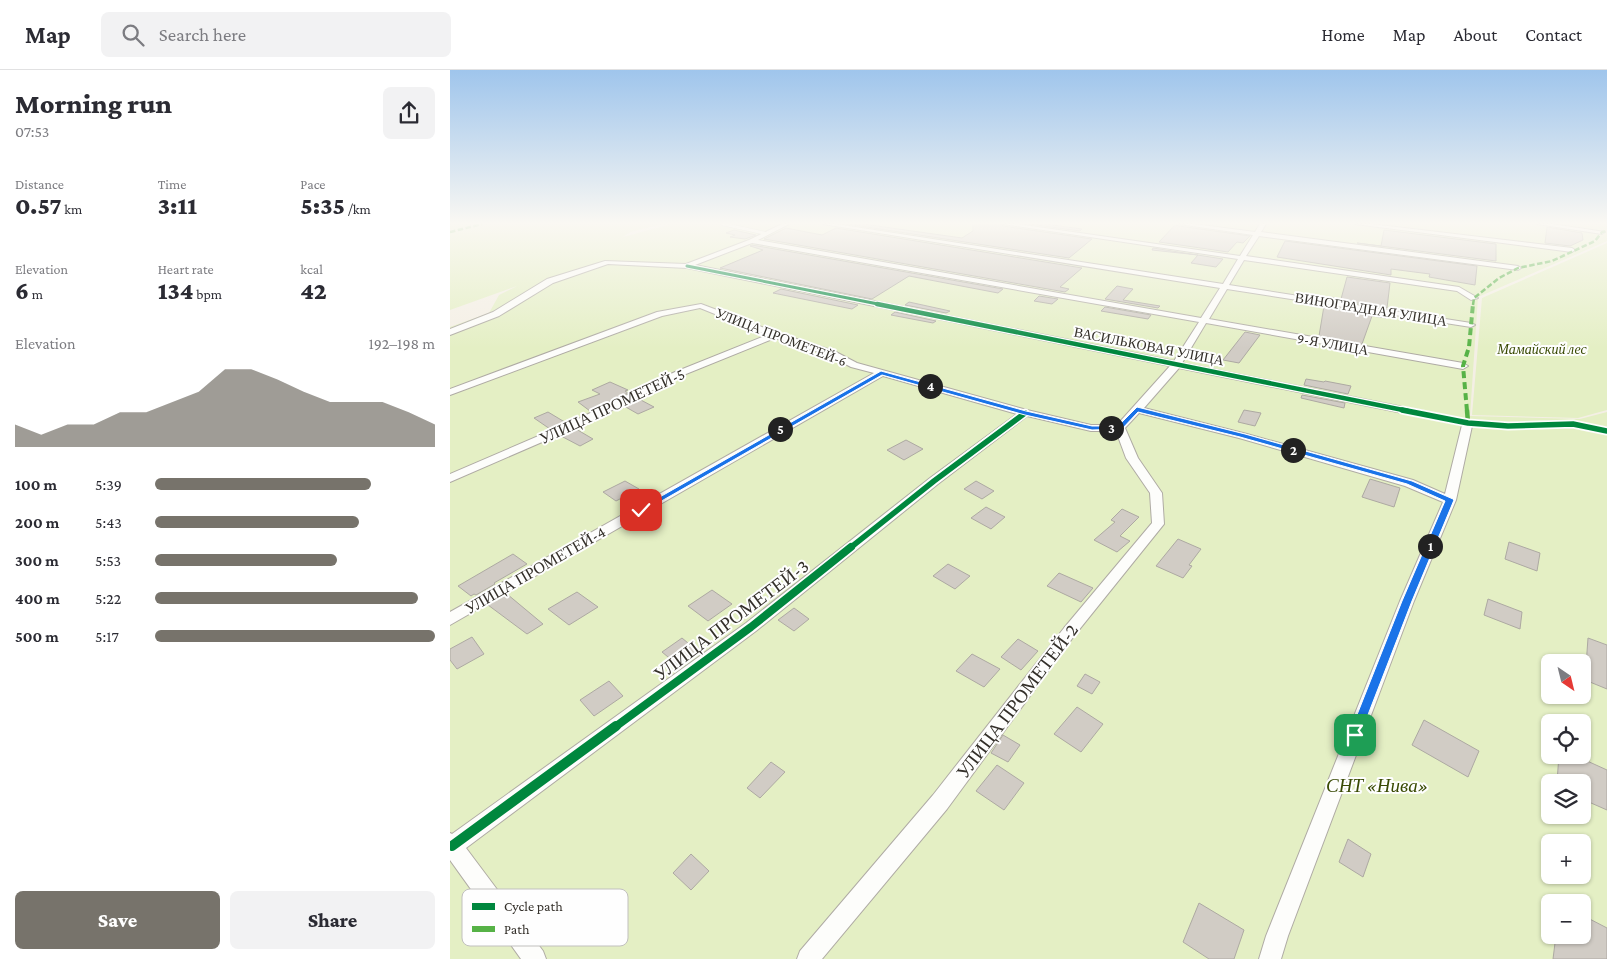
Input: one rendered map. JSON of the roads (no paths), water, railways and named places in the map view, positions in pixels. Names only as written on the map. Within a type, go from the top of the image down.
[{"type":"street","name":"ВАСИЛЬКОВАЯ УЛИЦА","points":[[450,332],[496,314],[550,281],[597,265]]},
{"type":"street","name":"ВАСИЛЬКОВАЯ УЛИЦА","points":[[677,265],[687,266],[1468,423],[1508,426],[1573,424],[1607,431]]},
{"type":"street","name":"9-Я УЛИЦА","points":[[890,265],[1463,366]]},
{"type":"street","name":"ВИНОГРАДНАЯ УЛИЦА","points":[[1092,265],[1471,325]]},
{"type":"street","points":[[1120,428],[1177,364],[1237,265]]},
{"type":"street","points":[[1296,265],[1459,288],[1474,298]]},
{"type":"street","points":[[1499,265],[1518,268]]},
{"type":"street","name":"УЛИЦА ПРОМЕТЕЙ-6","points":[[450,392],[660,314],[700,306],[831,354],[854,365],[881,373],[1025,413],[1092,428],[1120,428]]},
{"type":"street","name":"УЛИЦА ПРОМЕТЕЙ-5","points":[[450,478],[582,422],[678,374],[775,334]]},
{"type":"street","name":"УЛИЦА ПРОМЕТЕЙ-4","points":[[450,619],[881,373]]},
{"type":"street","points":[[1137,409],[1243,436],[1409,483],[1450,500]]},
{"type":"street","name":"УЛИЦА ПРОМЕТЕЙ-3","points":[[451,844],[751,627],[934,482],[1025,413]]},
{"type":"street","points":[[1270,959],[1277,936],[1407,601],[1450,500],[1468,423]]},
{"type":"street","name":"УЛИЦА ПРОМЕТЕЙ-2","points":[[808,959],[940,802],[1070,632],[1158,524],[1156,493],[1132,458],[1120,428]]},
{"type":"street","points":[[451,844],[483,889]]},
{"type":"street","points":[[525,946],[534,959]]},
{"type":"park label","name":"Мамайский лес","points":[[1542,349]]},
{"type":"park label","name":"СНТ «Нива»","points":[[1377,785]]}]
